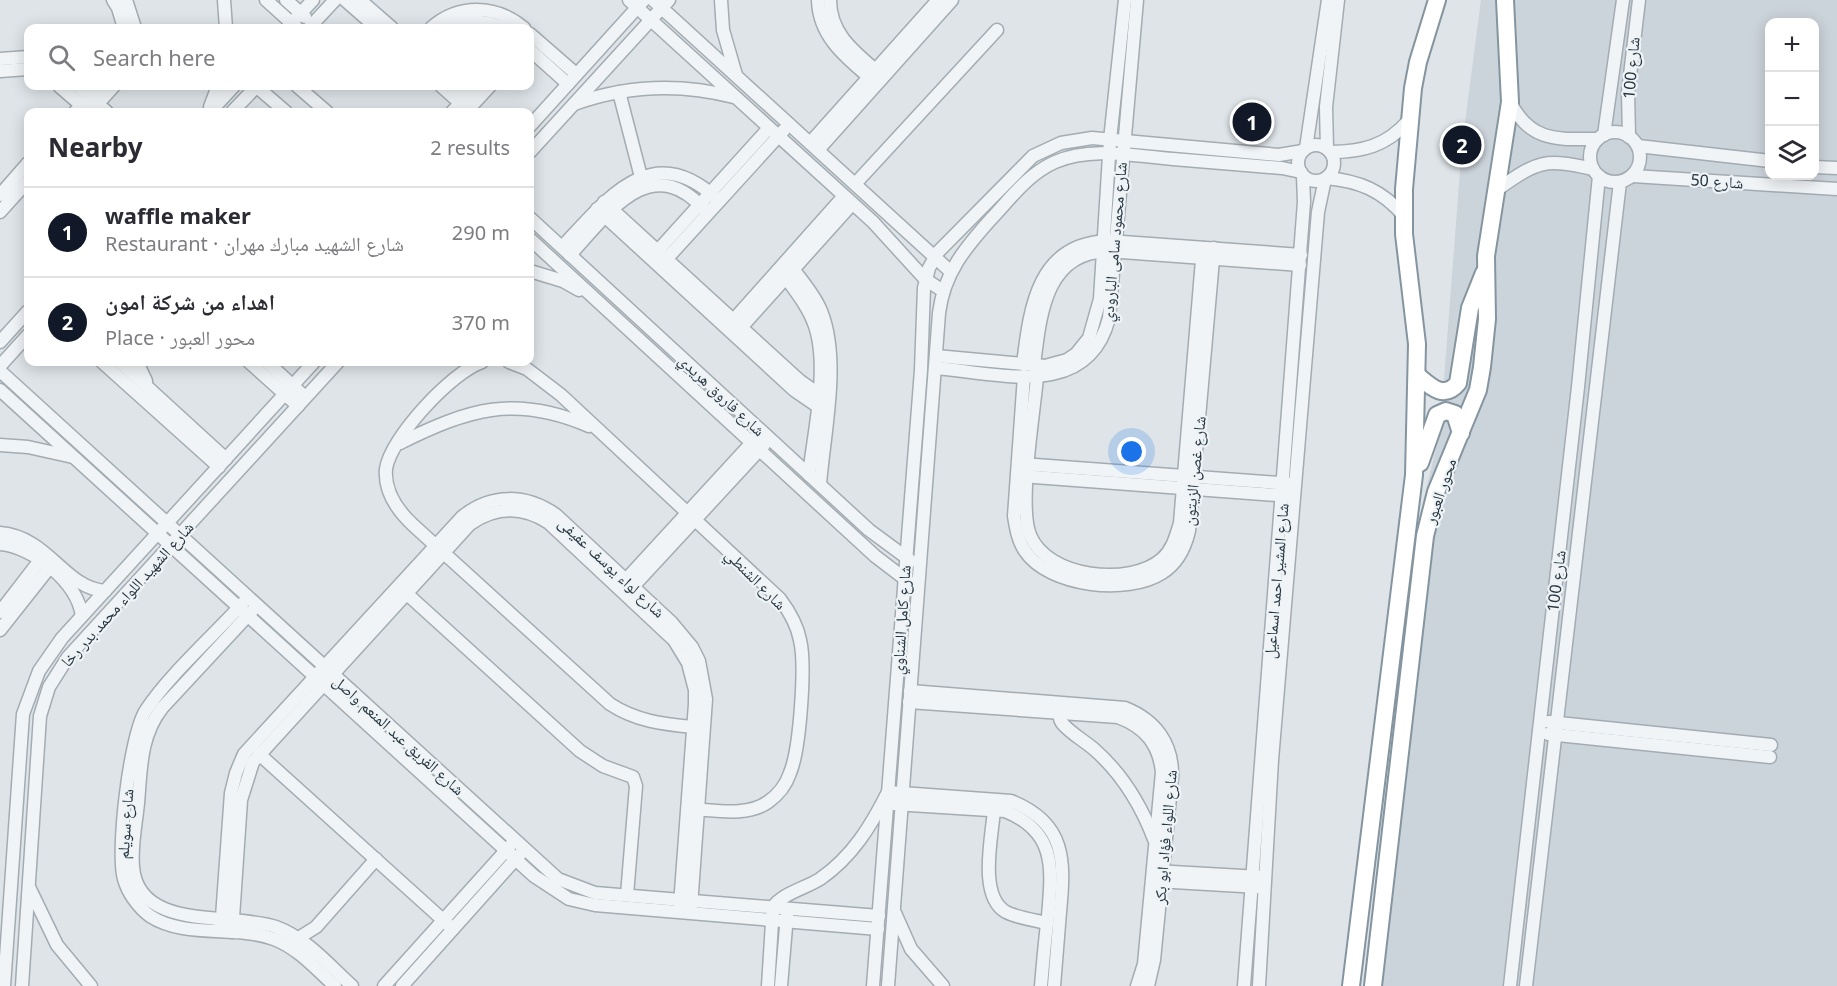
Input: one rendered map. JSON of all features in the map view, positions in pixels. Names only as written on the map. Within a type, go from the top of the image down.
[{"type":"highway","name":"محور العبور","points":[[1351,986],[1414,475],[1418,376],[1404,216],[1409,120],[1418,62],[1437,0]]},
{"type":"highway","name":"محور العبور","points":[[1373,986],[1425,536],[1436,492],[1478,390],[1482,367],[1487,319],[1486,270],[1510,102],[1508,5]]},
{"type":"highway","points":[[1418,376],[1439,392],[1453,389],[1458,383],[1470,309],[1486,270]]},
{"type":"highway","points":[[1414,475],[1437,415],[1446,411],[1455,414],[1461,433]]},
{"type":"street","points":[[113,0],[129,24]]},
{"type":"street","points":[[126,0],[129,24]]},
{"type":"street","points":[[224,0],[226,24]]},
{"type":"street","points":[[266,0],[289,24]]},
{"type":"street","points":[[286,0],[309,24]]},
{"type":"street","points":[[294,24],[313,0]]},
{"type":"street","points":[[313,24],[335,0]]},
{"type":"street","points":[[345,0],[372,24]]},
{"type":"street","points":[[360,0],[387,24]]},
{"type":"street","points":[[721,0],[723,30],[736,76]]},
{"type":"street","points":[[818,0],[822,24],[828,38],[876,77]]},
{"type":"street","points":[[830,0],[833,21],[838,33],[876,77]]},
{"type":"street","points":[[814,147],[876,77],[938,0]]},
{"type":"street","points":[[876,77],[952,0]]},
{"type":"street","name":"شارع محمود سامى البارودي","points":[[935,362],[1030,370],[1066,360],[1076,354],[1089,338],[1098,309],[1122,155],[1126,45],[1125,0]]},
{"type":"street","name":"شارع محمود سامى البارودي","points":[[1109,246],[1110,140],[1126,45],[1137,0]]},
{"type":"street","points":[[1325,179],[1332,164],[1325,117],[1324,69],[1328,0]]},
{"type":"street","points":[[1338,0],[1305,150],[1299,164],[1302,174],[1313,183],[1325,179],[1354,182],[1371,188],[1389,199],[1404,216]]},
{"type":"street","name":"شارع 100","points":[[1601,137],[1623,0]]},
{"type":"street","name":"شارع 100","points":[[1629,137],[1628,92],[1640,0]]},
{"type":"street","points":[[534,122],[637,2],[651,20],[895,244],[925,279],[943,291]]},
{"type":"street","points":[[534,148],[651,20],[661,3],[736,76],[950,271]]},
{"type":"street","points":[[437,24],[448,16],[472,10],[494,12],[513,24]]},
{"type":"street","points":[[463,24],[473,21],[493,24]]},
{"type":"street","points":[[855,184],[997,30]]},
{"type":"street","points":[[534,38],[572,79]]},
{"type":"street","points":[[534,53],[572,79]]},
{"type":"street","points":[[0,59],[24,57]]},
{"type":"street","points":[[0,72],[24,69]]},
{"type":"street","points":[[573,105],[619,92],[677,87],[735,97]]},
{"type":"street","points":[[65,90],[90,108]]},
{"type":"street","points":[[79,90],[90,108]]},
{"type":"street","points":[[90,108],[98,90]]},
{"type":"street","points":[[90,108],[110,90]]},
{"type":"street","points":[[210,108],[217,90]]},
{"type":"street","points":[[213,108],[230,90]]},
{"type":"street","points":[[236,108],[252,90]]},
{"type":"street","points":[[261,90],[281,108]]},
{"type":"street","points":[[302,90],[322,108]]},
{"type":"street","points":[[446,90],[464,106]]},
{"type":"street","points":[[457,90],[464,106]]},
{"type":"street","points":[[464,106],[474,90]]},
{"type":"street","points":[[464,106],[485,90]]},
{"type":"street","points":[[619,92],[641,177]]},
{"type":"street","points":[[1498,189],[1524,170],[1554,161],[1596,172],[1613,182],[1620,182],[1633,176],[1639,165],[1638,147],[1629,137],[1617,132],[1601,137],[1554,139],[1540,134],[1517,115],[1510,102]]},
{"type":"street","points":[[1305,150],[1317,144],[1329,150],[1356,151],[1377,146],[1395,135],[1409,120]]},
{"type":"street","points":[[658,259],[774,132],[789,124]]},
{"type":"street","points":[[1596,172],[1591,153],[1601,137]]},
{"type":"street","name":"شارع كامل الشناوي","points":[[873,986],[925,279],[935,257],[1034,156],[1047,148],[1076,139],[1279,155],[1305,150]]},
{"type":"street","name":"شارع 50","points":[[1638,147],[1765,160]]},
{"type":"street","name":"شارع كامل الشناوي","points":[[888,986],[935,362],[943,291],[950,271],[974,238],[1033,175],[1068,157],[1109,154],[1282,168],[1302,174]]},
{"type":"street","points":[[1819,166],[1837,168]]},
{"type":"street","points":[[2,189],[24,168]]},
{"type":"street","name":"شارع 100","points":[[1510,986],[1578,387],[1596,172]]},
{"type":"street","points":[[566,251],[624,185],[641,177],[663,174],[679,176],[695,182],[715,197]]},
{"type":"street","name":"شارع المشير احمد اسماعيل","points":[[1290,490],[1305,202],[1302,174]]},
{"type":"street","name":"شارع 50","points":[[1633,176],[1837,189]]},
{"type":"street","name":"شارع المشير احمد اسماعيل","points":[[1244,986],[1258,882],[1290,490],[1318,212],[1325,179]]},
{"type":"street","name":"شارع 100","points":[[1526,986],[1620,182]]},
{"type":"street","points":[[0,212],[24,185]]},
{"type":"street","points":[[605,209],[634,191],[655,185],[683,190],[704,208]]},
{"type":"street","points":[[734,328],[789,273],[848,200]]},
{"type":"street","points":[[734,328],[848,200]]},
{"type":"street","points":[[605,209],[734,328],[794,390],[822,403]]},
{"type":"street","name":"شارع فاروق هريدي","points":[[534,222],[887,546],[920,566]]},
{"type":"street","name":"شارع فاروق هريدي","points":[[534,242],[885,564],[904,579],[918,585]]},
{"type":"street","name":"شارع غصن الزيتون","points":[[1109,246],[1089,243],[1064,256],[1044,276],[1042,290],[1029,316],[1030,370],[1023,470],[1026,524],[1038,549],[1048,559],[1071,570],[1123,578],[1154,565],[1170,550],[1180,523],[1189,483],[1208,253]]},
{"type":"street","points":[[1109,246],[1301,260]]},
{"type":"street","points":[[534,273],[562,281],[593,297]]},
{"type":"street","points":[[789,273],[815,326],[819,351],[822,403],[820,484]]},
{"type":"street","points":[[0,342],[24,315]]},
{"type":"street","points":[[0,366],[24,339]]},
{"type":"street","points":[[107,366],[222,463]]},
{"type":"street","points":[[124,366],[222,463]]},
{"type":"street","points":[[139,366],[151,390]]},
{"type":"street","points":[[255,366],[302,402]]},
{"type":"street","points":[[270,366],[289,390]]},
{"type":"street","name":"شارع الشهيد اللواء محمد بدر رخا","points":[[4,986],[5,906],[21,735],[27,699],[46,658],[311,366]]},
{"type":"street","name":"شارع الشهيد اللواء محمد بدر رخا","points":[[22,986],[40,716],[49,687],[68,657],[334,366]]},
{"type":"street","points":[[473,366],[448,381],[396,445],[386,469],[389,495],[403,516],[610,704],[621,712],[648,722],[693,726]]},
{"type":"street","name":"شارع الشنطي","points":[[517,366],[545,381],[691,516],[780,599],[795,624],[802,653],[795,751],[786,783],[767,803],[754,809],[692,809]]},
{"type":"street","name":"شارع الفريق عبد المنعم واصل","points":[[0,371],[328,670],[515,850],[545,885],[569,899],[595,905],[773,907],[879,916]]},
{"type":"street","name":"شارع الفريق عبد المنعم واصل","points":[[0,390],[319,680],[515,850],[567,884],[595,893],[627,895],[772,920],[878,929]]},
{"type":"street","points":[[809,475],[822,403]]},
{"type":"street","points":[[396,445],[456,417],[498,409],[548,413],[574,419],[598,430]]},
{"type":"street","points":[[626,587],[766,435]]},
{"type":"street","points":[[0,445],[28,447],[75,458]]},
{"type":"street","points":[[1023,470],[1290,490]]},
{"type":"street","name":"شارع لواء يوسف عفيفى","points":[[328,670],[439,549],[480,517],[503,510],[528,512],[549,522],[683,634],[695,654],[703,675],[706,699],[692,809],[685,906]]},
{"type":"street","points":[[0,533],[19,537],[83,585],[105,591]]},
{"type":"street","points":[[0,544],[20,548],[48,560],[73,592],[82,616]]},
{"type":"street","name":"شارع لواء يوسف عفيفى","points":[[328,670],[406,593],[439,549]]},
{"type":"street","points":[[0,612],[48,560]]},
{"type":"street","points":[[0,630],[48,560]]},
{"type":"street","name":"شارع لواء يوسف عفيفى","points":[[626,587],[674,640],[688,663],[695,690],[692,809]]},
{"type":"street","points":[[406,593],[587,757],[633,777],[636,786],[627,895]]},
{"type":"street","name":"شارع سويلم","points":[[253,602],[160,692],[140,720],[131,753],[122,858],[128,888],[140,908],[150,916],[174,925],[274,926],[298,938],[351,986]]},
{"type":"street","points":[[227,925],[241,801],[248,772],[259,754],[328,670]]},
{"type":"street","points":[[227,925],[231,793],[236,773],[250,746],[319,680]]},
{"type":"street","name":"شارع اللواء فؤاد ابو بكر","points":[[910,697],[1060,707],[1125,708],[1139,714],[1162,735],[1169,751],[1172,768],[1144,964],[1137,986]]},
{"type":"street","points":[[1060,707],[1063,724],[1095,750],[1127,785],[1143,813],[1155,843]]},
{"type":"street","name":"شارع اللواء فؤاد ابو بكر","points":[[1060,707],[1118,717],[1143,730],[1158,750],[1162,772],[1155,843],[1157,876],[1153,971],[1148,986]]},
{"type":"street","points":[[1539,727],[1771,751]]},
{"type":"street","points":[[259,754],[453,929]]},
{"type":"street","points":[[768,986],[773,907],[780,900],[811,884],[838,865],[867,832],[887,798],[1011,801],[1034,812],[1051,830],[1059,845],[1063,870],[1054,986]]},
{"type":"street","points":[[902,799],[994,810],[1019,817],[1031,826],[1047,850],[1051,880],[1041,986]]},
{"type":"street","points":[[994,810],[989,883],[994,900],[1013,915],[1047,923]]},
{"type":"street","points":[[384,986],[443,920],[515,850]]},
{"type":"street","points":[[402,986],[453,929],[515,850]]},
{"type":"street","points":[[285,944],[298,938],[323,919],[376,859]]},
{"type":"street","points":[[1157,876],[1258,882]]},
{"type":"street","name":"شارع المشير احمد اسماعيل","points":[[1258,882],[1259,986]]},
{"type":"street","points":[[28,885],[57,945],[91,986]]},
{"type":"street","points":[[781,986],[787,908]]},
{"type":"street","points":[[894,909],[911,949],[943,986]]},
{"type":"street","name":"شارع سويلم","points":[[227,925],[285,944],[335,986]]},
{"type":"shaded area","points":[[1481,0],[1837,0],[1837,986],[1364,986],[1414,539],[1440,432],[1462,145]]},
{"type":"place","name":"waffle maker","points":[[1252,122]]},
{"type":"place","name":"اهداء من شركة امون","points":[[1462,145]]}]
